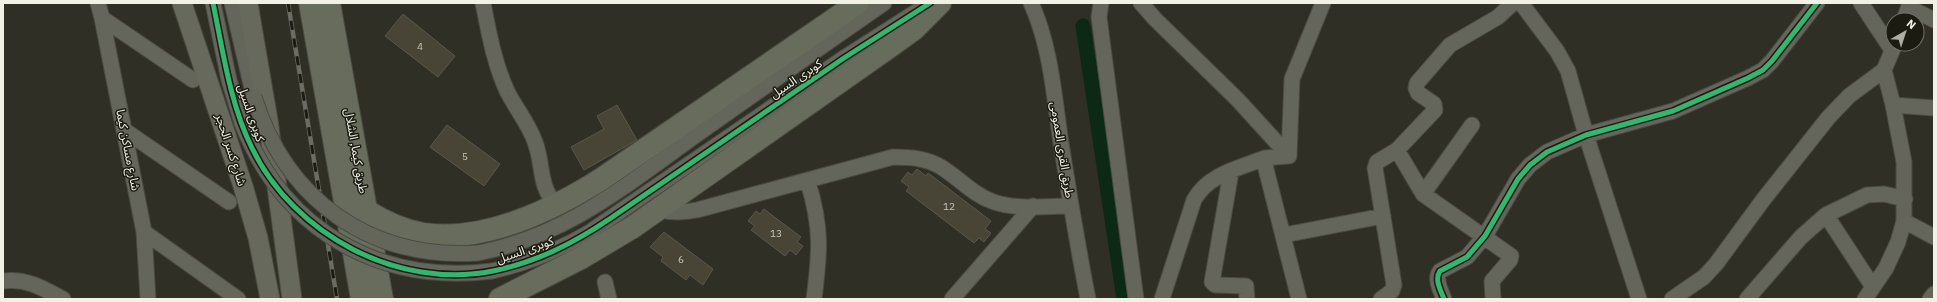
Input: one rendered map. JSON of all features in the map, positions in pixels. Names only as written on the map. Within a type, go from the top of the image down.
[{"type":"highway","name":"طريق كيما, الشلال","points":[[310,3],[362,299]]},
{"type":"highway","name":"طريق كيما, الشلال","points":[[329,3],[382,299]]},
{"type":"highway","points":[[367,211],[394,226],[408,230],[438,235],[454,235],[500,226],[556,205],[603,178],[858,3]]},
{"type":"highway","points":[[500,299],[581,258],[633,227],[656,209],[914,29],[940,3]]},
{"type":"main road","name":"شارع كسر الحجر","points":[[182,3],[243,186],[258,238],[270,299]]},
{"type":"main road","points":[[248,3],[268,120],[292,299]]},
{"type":"street","name":"شارع مساكن كيما","points":[[98,3],[144,232],[148,299]]},
{"type":"street","name":"كوبرى السيل","points":[[213,3],[229,80],[242,123],[252,148],[261,164],[284,195],[311,222],[343,244],[378,260],[415,270],[454,274],[492,271],[518,265],[551,253],[590,232],[844,58],[930,3]]},
{"type":"street","name":"كوبرى السيل","points":[[232,3],[254,97],[268,134],[288,168],[314,198],[340,218],[381,240],[406,248],[438,253],[478,253],[505,247],[537,236],[598,204],[884,3]]},
{"type":"street","points":[[483,3],[498,69],[508,92],[535,141],[543,183],[546,191],[556,205]]},
{"type":"street","name":"طريق القرى العمومى","points":[[1031,3],[1040,27],[1048,58],[1071,206],[1088,299]]},
{"type":"street","points":[[1101,3],[1099,17],[1136,299]]},
{"type":"street","points":[[1141,3],[1155,19],[1238,100],[1289,156]]},
{"type":"street","points":[[1289,156],[1292,79],[1322,3]]},
{"type":"street","points":[[1381,299],[1392,291],[1394,285],[1374,168],[1377,162],[1397,150],[1435,110],[1434,104],[1418,93],[1416,88],[1417,83],[1450,45],[1498,17],[1513,3]]},
{"type":"street","points":[[1521,3],[1557,51],[1568,71],[1586,135],[1639,299]]},
{"type":"street","points":[[1444,299],[1437,279],[1437,274],[1467,257],[1485,236],[1518,179],[1530,165],[1546,152],[1586,135],[1673,111],[1758,73],[1772,61],[1817,3]]},
{"type":"street","points":[[1861,3],[1885,36]]},
{"type":"street","points":[[1908,10],[1934,20]]},
{"type":"street","points":[[102,18],[193,80]]},
{"type":"street","points":[[1672,299],[1704,277],[1716,264],[1763,200],[1828,118],[1849,96],[1884,70],[1891,52]]},
{"type":"street","points":[[1826,215],[1869,293],[1886,268],[1898,242],[1904,222],[1904,162],[1893,105],[1884,70]]},
{"type":"street","points":[[1893,105],[1934,108]]},
{"type":"street","points":[[1423,194],[1472,125]]},
{"type":"street","points":[[124,130],[229,202]]},
{"type":"street","points":[[1397,150],[1423,194],[1485,236],[1511,256],[1510,260],[1492,281],[1492,299]]},
{"type":"street","points":[[1162,299],[1194,200],[1200,190],[1214,179],[1265,158],[1289,156]]},
{"type":"street","points":[[656,209],[670,213],[684,213],[808,182],[893,157],[909,157],[925,160],[940,166],[971,190],[995,202],[1009,206],[1071,206]]},
{"type":"street","points":[[1265,158],[1266,169],[1284,235],[1299,299]]},
{"type":"street","points":[[1231,172],[1212,282],[1215,285],[1246,286],[1247,299]]},
{"type":"street","points":[[808,182],[819,226],[820,253],[814,299]]},
{"type":"street","points":[[1746,299],[1801,237],[1826,215],[1866,195],[1876,194],[1905,199]]},
{"type":"street","points":[[952,299],[1033,206]]},
{"type":"street","points":[[1284,235],[1383,216]]},
{"type":"street","points":[[1904,222],[1934,237]]},
{"type":"street","points":[[144,232],[238,299]]},
{"type":"street","points":[[3,281],[12,280],[35,284],[63,299]]},
{"type":"street","points":[[605,282],[609,299]]},
{"type":"street","points":[[1930,299],[1934,294]]},
{"type":"building","points":[[403,14],[455,56],[438,77],[385,36]]},
{"type":"building","points":[[617,105],[637,140],[584,170],[571,147],[604,129],[597,116]]},
{"type":"building","points":[[447,125],[500,164],[484,186],[430,147]]},
{"type":"building","points":[[917,169],[926,176],[928,173],[991,221],[985,229],[991,233],[984,242],[979,238],[974,243],[906,191],[909,187],[901,181],[908,172],[912,175]]},
{"type":"building","points":[[764,209],[801,237],[797,242],[803,246],[796,255],[790,250],[785,256],[751,230],[755,226],[748,221],[756,211],[760,214]]},
{"type":"building","points":[[664,232],[713,269],[703,285],[690,275],[686,280],[661,261],[663,257],[650,247]]},
{"type":"waterway","points":[[1083,26],[1124,299]]},
{"type":"railway","points":[[288,3],[337,299]]},
{"type":"cycle path","points":[[213,3],[228,77],[244,131],[252,148],[271,179],[294,207],[322,230],[353,249],[386,263],[421,272],[457,275],[493,271],[509,267],[540,257],[583,236],[844,58],[930,3]]},
{"type":"cycle path","points":[[1444,299],[1438,281],[1438,274],[1440,271],[1467,257],[1485,236],[1518,179],[1530,165],[1547,152],[1586,135],[1673,111],[1763,70],[1772,61],[1817,3]]}]
